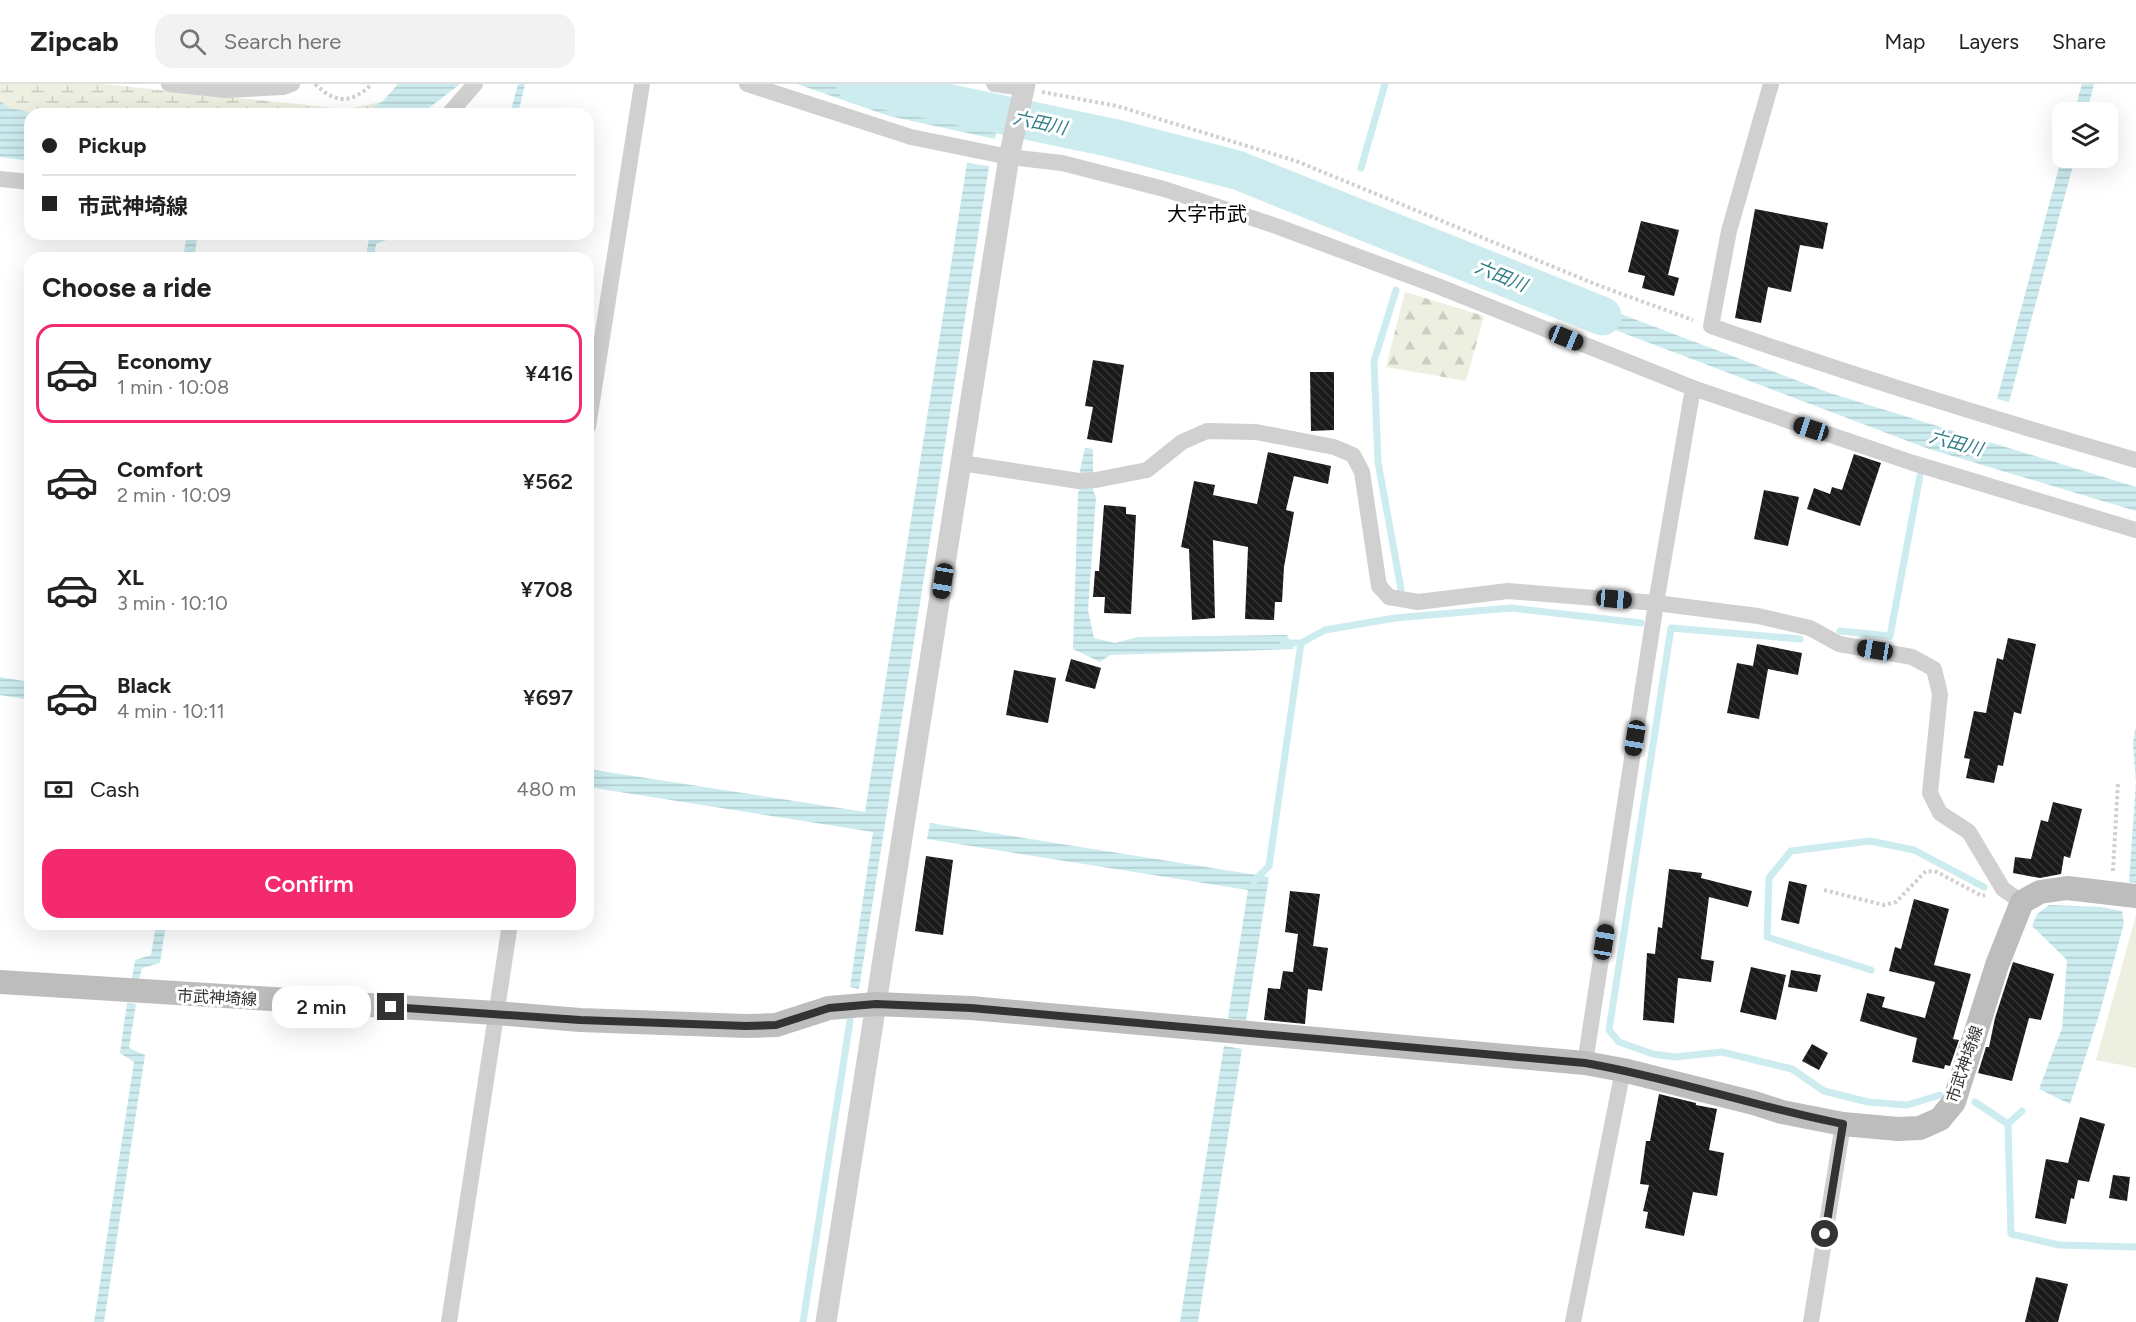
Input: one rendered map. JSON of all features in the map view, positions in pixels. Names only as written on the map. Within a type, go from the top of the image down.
[{"type":"main road","points":[[2012,896],[2067,888],[2136,896]]},
{"type":"main road","name":"市武神埼線","points":[[0,982],[580,1020],[766,1025],[776,1025],[829,1008],[876,1004],[971,1008],[1585,1063],[1623,1070],[1782,1112],[1843,1124],[1899,1129],[1920,1128],[1940,1119],[1954,1102],[1997,965],[2012,896]]},
{"type":"street","points":[[169,84],[226,90],[283,87],[292,84]]},
{"type":"street","points":[[454,108],[475,84]]},
{"type":"street","points":[[594,389],[642,84]]},
{"type":"street","points":[[747,84],[911,137],[1009,157],[1062,163],[1141,183],[1276,226],[1440,287],[1693,388],[1913,463],[2136,530]]},
{"type":"street","points":[[826,1322],[1009,157],[1024,86],[994,84]]},
{"type":"street","points":[[1771,84],[1729,231],[1711,326],[1816,363],[1991,419],[2136,460]]},
{"type":"street","points":[[0,179],[24,181]]},
{"type":"street","points":[[1585,1063],[1656,603],[1693,388]]},
{"type":"street","points":[[961,463],[1088,481],[1147,470],[1182,442],[1206,431],[1256,432],[1334,447],[1353,455],[1362,472],[1378,586],[1389,597],[1418,602],[1508,591],[1656,603],[1758,616],[1810,628],[1839,644],[1912,657],[1934,669],[1940,694],[1930,793],[1940,813],[1969,832],[2012,896]]},
{"type":"street","points":[[448,1322],[509,930]]},
{"type":"street","points":[[1573,1322],[1623,1070]]},
{"type":"street","points":[[1811,1322],[1843,1124]]},
{"type":"path","points":[[315,84],[326,95],[340,100],[359,96],[372,84]]},
{"type":"path","points":[[1024,86],[1118,106],[1296,161],[1600,285],[1711,326]]},
{"type":"path","points":[[2112,893],[2118,782]]},
{"type":"path","points":[[1824,891],[1884,904],[1896,902],[1926,871],[1937,872],[1982,896],[2012,896]]},
{"type":"green space","points":[[0,84],[103,84],[335,108],[24,108],[24,111],[10,108],[0,101]]},
{"type":"green space","points":[[382,102],[372,108],[350,108]]},
{"type":"green space","points":[[1405,292],[1484,316],[1466,381],[1386,367]]},
{"type":"green space","points":[[2136,915],[2136,1068],[2096,1060]]},
{"type":"water","points":[[398,84],[460,84],[429,108],[372,108],[382,102]]},
{"type":"water","points":[[518,84],[525,84],[519,108],[512,108]]},
{"type":"water","points":[[797,84],[905,84],[1003,101],[995,139],[889,116]]},
{"type":"water","points":[[2082,84],[2094,84],[2090,102],[2077,102]]},
{"type":"water","points":[[0,101],[10,108],[24,111],[24,160],[0,157]]},
{"type":"water","points":[[967,163],[989,166],[859,989],[850,987],[873,832],[594,788],[594,770],[865,812]]},
{"type":"water","points":[[2059,168],[2072,168],[2009,402],[1997,399]]},
{"type":"water","points":[[186,240],[197,240],[195,252],[184,252]]},
{"type":"water","points":[[369,240],[386,240],[376,244],[375,252],[367,252]]},
{"type":"water","points":[[1552,288],[1830,393],[2136,487],[2136,511],[1926,448],[1552,306]]},
{"type":"water","points":[[1085,448],[1093,449],[1093,490],[1096,497],[1088,610],[1094,638],[1115,643],[1138,637],[1287,635],[1294,649],[1110,655],[1100,662],[1073,649],[1078,493],[1082,485],[1080,470]]},
{"type":"water","points":[[0,677],[24,681],[24,699],[0,695]]},
{"type":"water","points":[[2136,726],[2136,782],[2133,744]]},
{"type":"water","points":[[2136,782],[2136,883],[2129,882]]},
{"type":"water","points":[[930,823],[1269,877],[1246,1021],[1228,1018],[1248,890],[927,839]]},
{"type":"water","points":[[2049,905],[2102,907],[2122,911],[2124,923],[2100,1012],[2070,1104],[2039,1089],[2062,1028],[2067,960],[2032,926],[2037,914]]},
{"type":"water","points":[[155,930],[165,930],[160,963],[142,968],[139,979],[132,979],[135,960],[151,955]]},
{"type":"water","points":[[127,1003],[136,1004],[129,1048],[145,1055],[104,1322],[94,1322],[134,1062],[120,1053]]},
{"type":"water","points":[[1224,1046],[1242,1049],[1198,1322],[1180,1322]]},
{"type":"building","points":[[1755,209],[1828,223],[1823,249],[1800,245],[1791,292],[1768,287],[1761,323],[1735,318]]},
{"type":"building","points":[[1641,221],[1679,230],[1668,275],[1679,278],[1674,296],[1642,288],[1645,276],[1628,272]]},
{"type":"building","points":[[1093,360],[1124,365],[1112,443],[1087,439],[1093,407],[1085,406]]},
{"type":"building","points":[[1310,372],[1334,372],[1334,430],[1311,431]]},
{"type":"building","points":[[1268,452],[1331,466],[1328,484],[1294,476],[1286,510],[1294,512],[1284,567],[1282,602],[1275,602],[1274,620],[1245,619],[1248,547],[1213,540],[1215,618],[1192,620],[1189,549],[1181,547],[1194,481],[1215,485],[1213,495],[1257,504]]},
{"type":"building","points":[[1854,454],[1881,463],[1860,526],[1807,509],[1814,488],[1830,494],[1832,487],[1842,490]]},
{"type":"building","points":[[1764,490],[1799,497],[1788,546],[1754,539]]},
{"type":"building","points":[[1104,505],[1126,507],[1126,514],[1136,515],[1131,614],[1104,613],[1105,597],[1093,597],[1095,571],[1099,571]]},
{"type":"building","points":[[2008,638],[2036,644],[2021,714],[2014,712],[2003,766],[1998,765],[1994,783],[1966,778],[1970,759],[1964,758],[1974,711],[1986,713],[1997,658],[2003,660]]},
{"type":"building","points":[[1757,644],[1802,653],[1798,675],[1768,669],[1759,719],[1727,713],[1737,663],[1753,666]]},
{"type":"building","points":[[1071,659],[1101,668],[1095,689],[1065,681]]},
{"type":"building","points":[[1014,670],[1056,678],[1048,723],[1006,715]]},
{"type":"building","points":[[2053,802],[2082,809],[2070,858],[2064,856],[2061,874],[2040,878],[2013,873],[2015,857],[2031,859],[2041,820],[2048,822]]},
{"type":"building","points":[[926,856],[953,860],[943,935],[915,931]]},
{"type":"building","points":[[1669,869],[1702,873],[1701,878],[1752,891],[1748,907],[1709,897],[1701,959],[1714,961],[1711,982],[1678,978],[1674,1023],[1643,1020],[1647,953],[1655,954],[1658,927],[1662,928]]},
{"type":"building","points":[[1789,881],[1807,885],[1799,924],[1781,920]]},
{"type":"building","points":[[1290,891],[1320,894],[1313,946],[1328,948],[1322,991],[1308,989],[1305,1024],[1264,1020],[1268,988],[1280,989],[1283,971],[1293,972],[1298,934],[1285,932]]},
{"type":"building","points":[[1914,899],[1949,909],[1934,965],[1971,974],[1953,1039],[1959,1040],[1950,1066],[1945,1065],[1944,1069],[1912,1062],[1917,1038],[1860,1021],[1867,993],[1885,997],[1882,1007],[1925,1018],[1935,982],[1889,971],[1895,947],[1901,949]]},
{"type":"building","points":[[2013,962],[2054,974],[2041,1020],[2029,1018],[2012,1081],[1978,1073],[1986,1047],[1989,1047],[1995,1018]]},
{"type":"building","points":[[1751,967],[1786,975],[1776,1020],[1740,1012]]},
{"type":"building","points":[[1791,970],[1821,975],[1817,992],[1788,987]]},
{"type":"building","points":[[1812,1044],[1828,1053],[1819,1070],[1802,1061]]},
{"type":"building","points":[[1659,1094],[1717,1109],[1709,1150],[1724,1153],[1717,1196],[1693,1192],[1684,1236],[1645,1228],[1648,1212],[1643,1211],[1649,1185],[1640,1184],[1646,1141],[1650,1141]]},
{"type":"building","points":[[2080,1117],[2105,1124],[2089,1182],[2078,1180],[2074,1199],[2071,1198],[2066,1224],[2035,1218],[2046,1159],[2068,1163]]},
{"type":"building","points":[[2113,1175],[2130,1177],[2127,1201],[2109,1198]]},
{"type":"building","points":[[2036,1277],[2068,1284],[2058,1322],[2025,1322]]},
{"type":"waterway","name":"六田川","points":[[856,84],[1112,138],[1237,170],[1602,316]]},
{"type":"waterway","points":[[1361,168],[1385,84]]},
{"type":"waterway","points":[[1396,290],[1374,361],[1378,462],[1401,589]]},
{"type":"waterway","points":[[1840,631],[1890,636],[1920,476]]},
{"type":"waterway","points":[[1283,643],[1301,643],[1325,630],[1395,618],[1511,608],[1641,623]]},
{"type":"waterway","points":[[1800,639],[1671,628],[1609,1030],[1619,1042],[1653,1054],[1675,1057],[1722,1052],[1792,1069],[1824,1091],[1868,1102],[1907,1105],[1940,1095]]},
{"type":"waterway","points":[[1254,881],[1269,866],[1301,643]]},
{"type":"waterway","points":[[1871,970],[1767,937],[1769,878],[1791,851],[1870,841],[1914,850],[1984,887]]},
{"type":"waterway","points":[[803,1322],[850,1021]]},
{"type":"waterway","points":[[1975,1102],[2008,1124],[2011,1234],[2059,1245],[2136,1247]]},
{"type":"waterway","points":[[2008,1124],[2022,1111]]},
{"type":"district","name":"大字市武","points":[[1207,214]]},
{"type":"route","points":[[391,1007],[580,1020],[746,1026],[776,1025],[829,1008],[876,1004],[971,1008],[1585,1063],[1623,1070],[1782,1112],[1843,1124],[1825,1234]]}]
